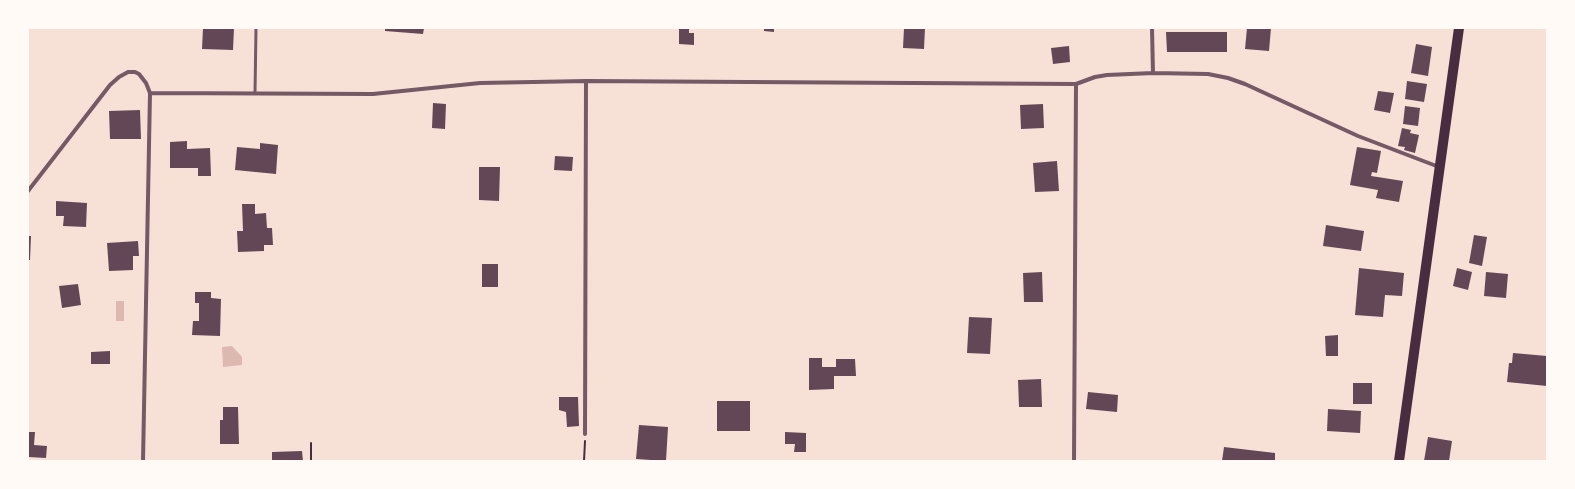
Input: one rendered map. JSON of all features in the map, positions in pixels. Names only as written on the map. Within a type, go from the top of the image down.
[{"type":"main road","points":[[1399,461],[1459,28]]},
{"type":"street","points":[[1152,28],[1152,73]]},
{"type":"street","points":[[28,191],[106,89],[119,77],[128,72],[135,72],[146,83],[150,93],[143,461]]},
{"type":"street","points":[[150,93],[373,94],[480,83],[586,81],[1076,84],[1095,77],[1152,73],[1208,74],[1237,81],[1358,136],[1439,167]]},
{"type":"street","points":[[585,434],[586,81]]},
{"type":"street","points":[[1074,461],[1076,84]]},
{"type":"lane","points":[[255,93],[256,28]]},
{"type":"path","points":[[584,461],[585,434]]},
{"type":"path","points":[[311,443],[311,461]]},
{"type":"shaded area","points":[[116,301],[124,301],[124,321],[116,321]]},
{"type":"shaded area","points":[[232,346],[242,357],[242,365],[223,367],[222,347]]},
{"type":"building","points":[[203,28],[234,28],[233,50],[202,49]]},
{"type":"building","points":[[385,28],[424,28],[423,34],[385,31]]},
{"type":"building","points":[[679,28],[689,28],[689,33],[694,33],[694,45],[679,44]]},
{"type":"building","points":[[764,28],[774,28],[774,32],[764,31]]},
{"type":"building","points":[[904,28],[925,28],[924,49],[903,48]]},
{"type":"building","points":[[1247,28],[1271,28],[1269,51],[1245,49]]},
{"type":"building","points":[[1166,32],[1227,32],[1227,52],[1167,52]]},
{"type":"building","points":[[1416,44],[1432,47],[1428,76],[1411,73]]},
{"type":"building","points":[[1069,46],[1070,62],[1053,64],[1051,48]]},
{"type":"building","points":[[1407,81],[1427,84],[1424,102],[1405,99]]},
{"type":"building","points":[[1378,91],[1394,93],[1390,113],[1374,110]]},
{"type":"building","points":[[433,103],[446,104],[445,129],[432,128]]},
{"type":"building","points":[[1043,104],[1044,128],[1021,129],[1020,105]]},
{"type":"building","points":[[1405,106],[1420,108],[1418,126],[1403,124]]},
{"type":"building","points":[[140,110],[141,139],[110,139],[109,111]]},
{"type":"building","points":[[1402,128],[1411,130],[1410,133],[1419,135],[1415,153],[1404,150],[1405,147],[1398,146]]},
{"type":"building","points":[[187,141],[187,149],[210,148],[211,176],[198,176],[198,168],[170,168],[170,142]]},
{"type":"building","points":[[260,143],[278,145],[276,174],[235,170],[237,147],[260,149]]},
{"type":"building","points":[[1357,147],[1381,151],[1377,173],[1372,172],[1371,176],[1403,181],[1399,202],[1376,198],[1378,190],[1350,185]]},
{"type":"building","points":[[555,156],[573,157],[572,171],[554,170]]},
{"type":"building","points":[[1057,161],[1059,191],[1035,192],[1033,163]]},
{"type":"building","points":[[479,167],[500,167],[499,201],[479,200]]},
{"type":"building","points":[[56,201],[87,203],[86,227],[63,226],[64,216],[56,216]]},
{"type":"building","points":[[242,204],[255,204],[255,214],[266,213],[267,228],[272,228],[273,245],[264,245],[264,251],[238,252],[237,231],[243,231]]},
{"type":"building","points":[[1326,225],[1364,231],[1361,251],[1323,246]]},
{"type":"building","points":[[1474,235],[1487,237],[1482,266],[1469,263]]},
{"type":"building","points":[[28,236],[31,236],[30,260],[28,260]]},
{"type":"building","points":[[138,241],[139,256],[133,256],[133,270],[109,271],[107,243]]},
{"type":"building","points":[[482,264],[498,264],[498,287],[482,287]]},
{"type":"building","points":[[1359,268],[1404,273],[1402,296],[1385,295],[1383,317],[1355,315]]},
{"type":"building","points":[[1457,268],[1472,272],[1468,290],[1453,286]]},
{"type":"building","points":[[1042,272],[1043,302],[1024,302],[1023,273]]},
{"type":"building","points":[[1486,272],[1508,274],[1506,298],[1484,296]]},
{"type":"building","points":[[78,284],[81,305],[62,308],[59,286]]},
{"type":"building","points":[[195,292],[211,292],[211,298],[221,299],[220,336],[192,335],[193,321],[199,321],[199,303],[195,303]]},
{"type":"building","points":[[969,317],[992,318],[990,354],[967,353]]},
{"type":"building","points":[[1338,335],[1338,356],[1326,356],[1325,336]]},
{"type":"building","points":[[110,351],[110,364],[91,364],[91,352]]},
{"type":"building","points":[[1513,353],[1547,356],[1547,386],[1507,382],[1509,363],[1512,363]]},
{"type":"building","points":[[809,358],[822,358],[822,367],[836,367],[836,359],[855,359],[856,376],[834,376],[834,389],[809,390]]},
{"type":"building","points":[[1041,379],[1042,407],[1019,407],[1018,380]]},
{"type":"building","points":[[1353,383],[1372,383],[1372,404],[1353,404]]},
{"type":"building","points":[[1088,392],[1118,395],[1117,412],[1086,409]]},
{"type":"building","points":[[559,397],[578,397],[579,426],[567,427],[566,412],[559,410]]},
{"type":"building","points":[[717,401],[750,401],[750,431],[717,431]]},
{"type":"building","points":[[223,407],[238,407],[239,444],[220,444],[220,420],[223,420]]},
{"type":"building","points":[[1328,409],[1361,411],[1360,433],[1327,431]]},
{"type":"building","points":[[639,425],[668,427],[666,461],[636,459]]},
{"type":"building","points":[[28,432],[35,432],[34,445],[47,446],[46,458],[28,457]]},
{"type":"building","points":[[785,432],[806,433],[806,452],[794,452],[795,444],[785,444]]},
{"type":"building","points":[[1428,437],[1452,441],[1449,461],[1424,461]]},
{"type":"building","points":[[1224,447],[1275,453],[1275,461],[1222,461]]},
{"type":"building","points":[[302,451],[303,461],[272,461],[272,452]]}]
